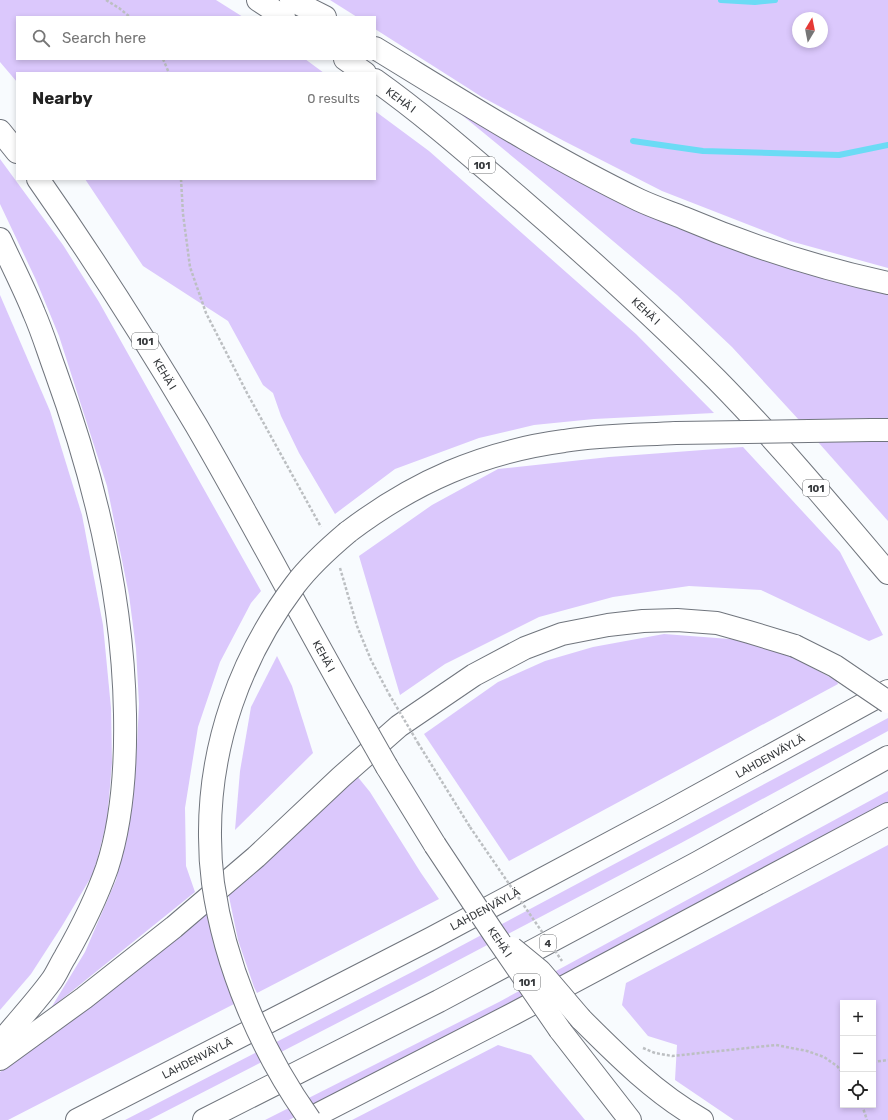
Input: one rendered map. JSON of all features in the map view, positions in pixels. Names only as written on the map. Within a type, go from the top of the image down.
[{"type":"highway","points":[[258,0],[282,16]]},
{"type":"highway","points":[[291,0],[323,16]]},
{"type":"highway","points":[[376,49],[496,122],[567,162],[640,200],[702,226],[767,250],[813,265],[888,283]]},
{"type":"highway","points":[[346,60],[364,72]]},
{"type":"highway","name":"KEHÄ I","points":[[376,81],[446,134],[584,254],[652,316],[718,382],[808,478],[888,573]]},
{"type":"highway","points":[[0,131],[16,151]]},
{"type":"highway","name":"KEHÄ I","points":[[39,180],[79,238],[132,320],[196,426],[387,767],[435,845],[560,1030],[630,1120]]},
{"type":"highway","points":[[0,238],[35,314],[71,412],[100,516],[111,574],[125,681],[126,744],[122,801],[115,836],[97,894],[77,936],[52,979],[0,1043]]},
{"type":"highway","points":[[879,430],[676,433],[564,441],[523,448],[492,456],[443,474],[417,486],[371,515],[326,551],[296,584],[263,634],[248,662],[235,693],[219,748],[213,778],[210,815],[213,882],[228,952],[243,995],[266,1046],[308,1120],[513,1014],[888,814]]},
{"type":"highway","points":[[0,1059],[84,998],[174,927],[256,857],[341,776],[399,726],[474,675],[525,648],[562,634],[608,624],[677,620],[717,623],[795,646],[835,666],[888,702]]},
{"type":"highway","name":"LAHDENVÄYLÄ","points":[[77,1120],[432,938],[666,813],[888,691]]},
{"type":"highway","name":"4","points":[[204,1120],[446,997],[697,863],[888,757]]},
{"type":"highway","points":[[494,934],[540,971],[581,1018],[624,1061],[664,1094],[702,1120]]},
{"type":"path","points":[[106,0],[129,16]]},
{"type":"path","points":[[163,60],[169,72]]},
{"type":"path","points":[[181,180],[183,214],[190,267],[206,313],[247,393],[324,532]]},
{"type":"path","points":[[339,566],[357,626],[371,660],[389,694],[418,744],[470,827],[567,967]]},
{"type":"path","points":[[638,1045],[655,1053],[672,1056],[776,1045],[807,1051],[824,1057],[837,1066],[842,1072]]},
{"type":"path","points":[[876,1062],[888,1060]]},
{"type":"path","points":[[863,1108],[866,1120]]},
{"type":"shaded area","points":[[0,0],[216,0],[241,16],[16,16],[16,60],[306,60],[323,72],[16,72],[16,81],[0,62]]},
{"type":"shaded area","points":[[330,0],[888,0],[888,268],[790,241],[662,191],[482,97],[376,30],[376,16],[355,16]]},
{"type":"shaded area","points":[[453,104],[518,143],[888,291],[888,418],[799,420],[732,347],[677,295],[457,111]]},
{"type":"shaded area","points":[[376,112],[429,151],[636,334],[714,413],[594,419],[534,425],[479,438],[395,469],[335,514],[299,453],[281,416],[273,393],[263,385],[228,321],[143,266],[86,180],[376,180]]},
{"type":"shaded area","points":[[0,159],[63,245],[99,302],[261,591],[251,603],[220,662],[198,727],[185,808],[186,866],[195,892],[51,1008],[85,952],[116,880],[131,814],[137,745],[139,704],[136,649],[129,595],[107,486],[59,336],[36,280],[0,204]]},
{"type":"shaded area","points":[[0,295],[50,411],[82,515],[103,625],[111,708],[112,763],[107,821],[94,872],[31,974],[0,1010]]},
{"type":"shaded area","points":[[888,440],[888,521],[818,442]]},
{"type":"shaded area","points":[[743,447],[840,552],[883,635],[869,641],[761,590],[689,586],[613,597],[539,617],[445,664],[400,695],[359,556],[432,505],[498,469],[609,457]]},
{"type":"shaded area","points":[[664,634],[743,640],[785,653],[837,681],[838,684],[509,861],[424,734],[498,682],[545,661],[593,647]]},
{"type":"shaded area","points":[[277,656],[292,686],[313,753],[235,830],[240,771],[251,707]]},
{"type":"shaded area","points":[[888,718],[888,731],[681,843],[419,981],[149,1120],[125,1120],[414,971]]},
{"type":"shaded area","points":[[357,776],[370,792],[439,899],[257,993],[238,940],[228,892]]},
{"type":"shaded area","points":[[888,791],[888,805],[505,1008],[289,1120],[265,1120],[499,1002]]},
{"type":"shaded area","points":[[888,845],[888,1120],[734,1120],[675,1080],[677,1045],[648,1036],[622,1005],[626,983]]},
{"type":"shaded area","points":[[207,913],[214,945],[234,1004],[8,1120],[0,1120],[0,1072]]},
{"type":"shaded area","points":[[498,1045],[531,1055],[585,1120],[352,1120]]},
{"type":"waterway","points":[[721,0],[755,2],[775,0]]},
{"type":"waterway","points":[[633,141],[703,151],[839,155],[888,145]]}]
